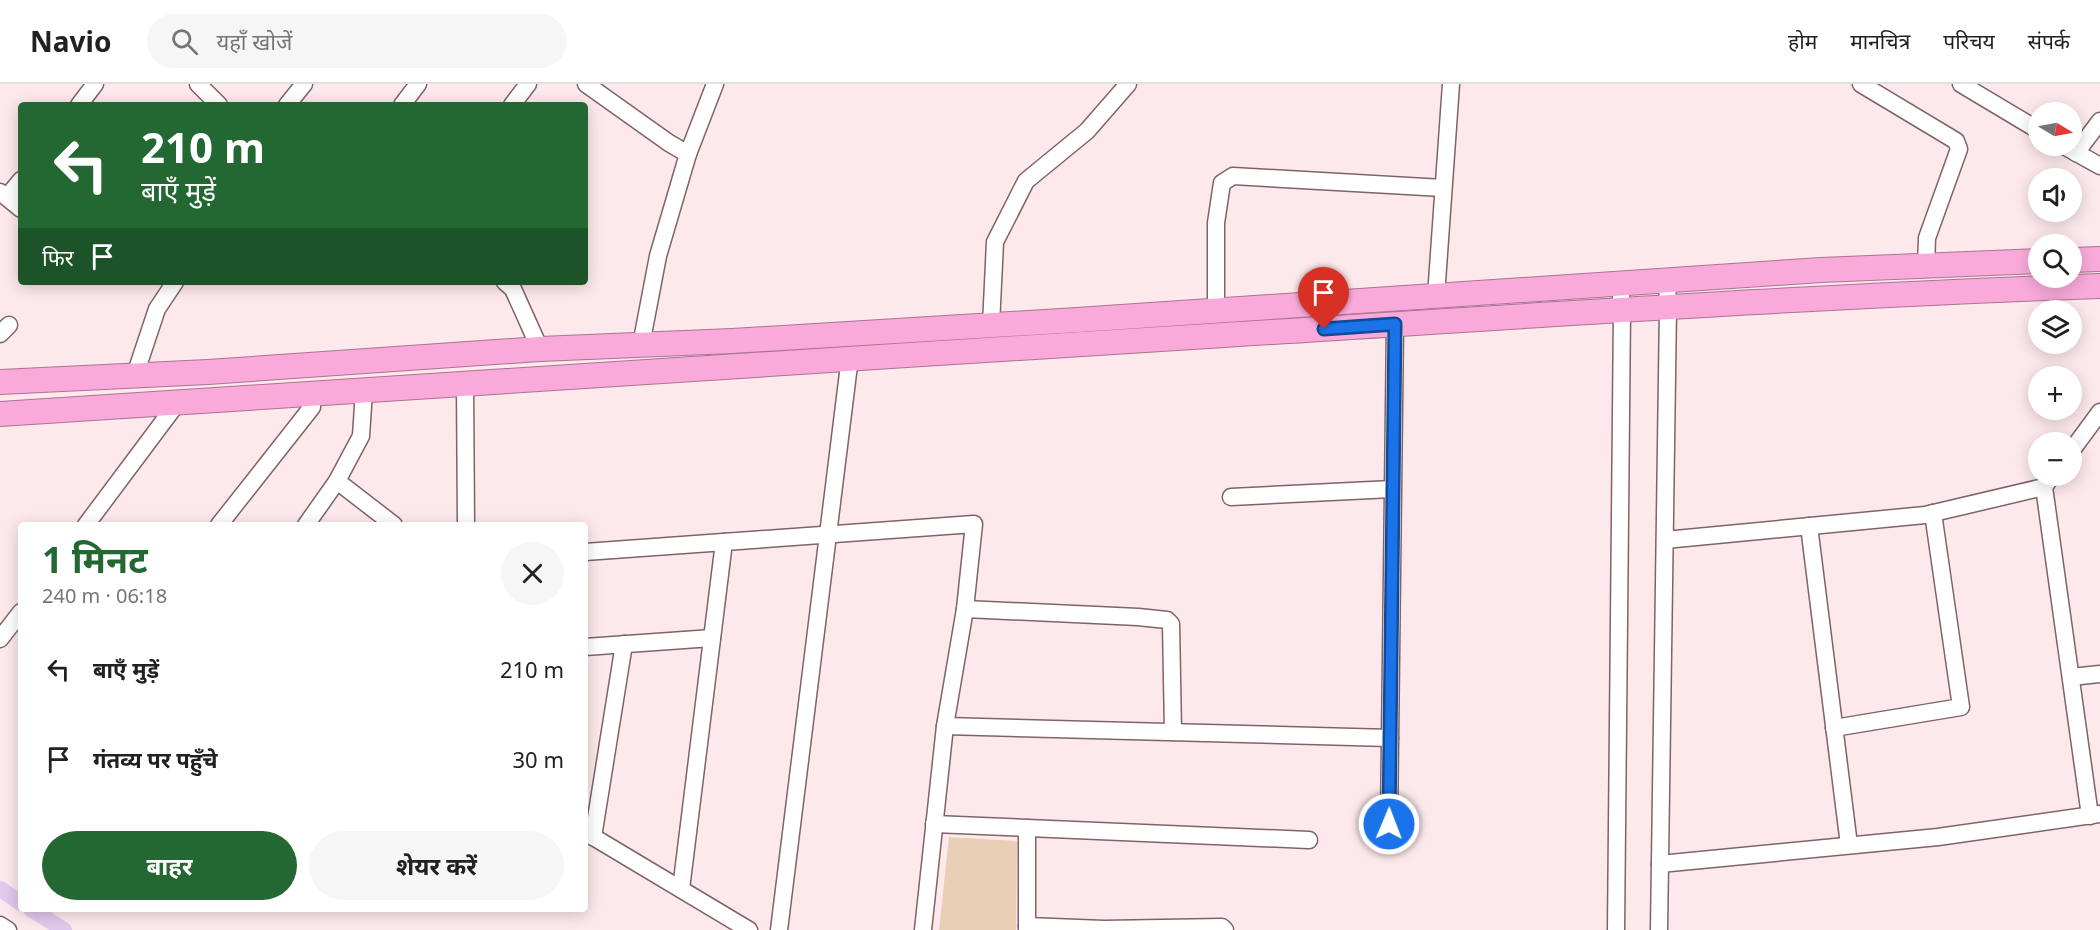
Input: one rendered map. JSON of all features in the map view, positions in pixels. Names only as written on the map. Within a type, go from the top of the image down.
[{"type":"highway","points":[[2082,260],[2100,260]]},
{"type":"highway","points":[[0,382],[540,349],[991,325],[1620,282],[2028,261]]},
{"type":"highway","points":[[0,414],[465,385],[850,357],[1668,307],[2100,286]]},
{"type":"street","points":[[81,102],[95,84]]},
{"type":"street","points":[[198,84],[216,102]]},
{"type":"street","points":[[289,102],[304,84]]},
{"type":"street","points":[[404,102],[418,84]]},
{"type":"street","points":[[514,102],[528,84]]},
{"type":"street","points":[[586,84],[688,154]]},
{"type":"street","points":[[641,345],[658,255],[688,154],[715,84]]},
{"type":"street","points":[[991,325],[994,242],[1026,181],[1087,131],[1128,84]]},
{"type":"street","points":[[1436,296],[1451,84]]},
{"type":"street","points":[[1861,84],[1956,141],[1959,149],[1927,238],[1926,266]]},
{"type":"street","points":[[1961,84],[2028,124]]},
{"type":"street","points":[[2082,138],[2100,121]]},
{"type":"street","points":[[2082,156],[2100,166]]},
{"type":"street","points":[[1216,311],[1215,223],[1222,183],[1233,176],[1443,188]]},
{"type":"street","points":[[18,183],[4,195],[18,206]]},
{"type":"street","points":[[1659,930],[1667,280]]},
{"type":"street","points":[[1616,930],[1622,310],[1620,282]]},
{"type":"street","points":[[135,375],[157,309],[173,285]]},
{"type":"street","points":[[508,285],[513,289],[540,349]]},
{"type":"street","points":[[1389,824],[1395,324]]},
{"type":"street","points":[[779,930],[850,357]]},
{"type":"street","points":[[465,385],[466,522]]},
{"type":"street","points":[[308,522],[337,481],[361,436],[364,391]]},
{"type":"street","points":[[221,522],[312,407],[310,394]]},
{"type":"street","points":[[88,522],[178,402]]},
{"type":"street","points":[[2082,436],[2100,411]]},
{"type":"street","points":[[337,481],[390,522]]},
{"type":"street","points":[[1665,540],[1933,513],[2030,486]]},
{"type":"street","points":[[1660,864],[1938,837],[2095,815],[2071,677],[2049,486]]},
{"type":"street","points":[[1231,497],[1392,489]]},
{"type":"street","points":[[1834,728],[1961,707],[1933,513]]},
{"type":"street","points":[[588,552],[974,524],[965,609],[945,726],[923,930]]},
{"type":"street","points":[[1809,526],[1849,845]]},
{"type":"street","points":[[681,890],[724,542]]},
{"type":"street","points":[[965,609],[1167,620],[1171,624],[1172,640],[1173,732]]},
{"type":"street","points":[[4,628],[18,615]]},
{"type":"street","points":[[588,647],[712,638]]},
{"type":"street","points":[[624,644],[589,834],[749,930]]},
{"type":"street","points":[[2071,677],[2100,674]]},
{"type":"street","points":[[945,726],[1390,738]]},
{"type":"street","points":[[934,824],[1309,840]]},
{"type":"street","points":[[1027,828],[1027,928],[1189,929],[1222,927],[1225,930]]},
{"type":"street","points":[[0,925],[8,930]]},
{"type":"shaded area","points":[[949,837],[1017,841],[1016,930],[939,930]]},
{"type":"waterway","points":[[0,889],[18,901]]},
{"type":"waterway","points":[[36,912],[64,930]]},
{"type":"route","points":[[1324,329],[1395,324],[1389,824]]}]
